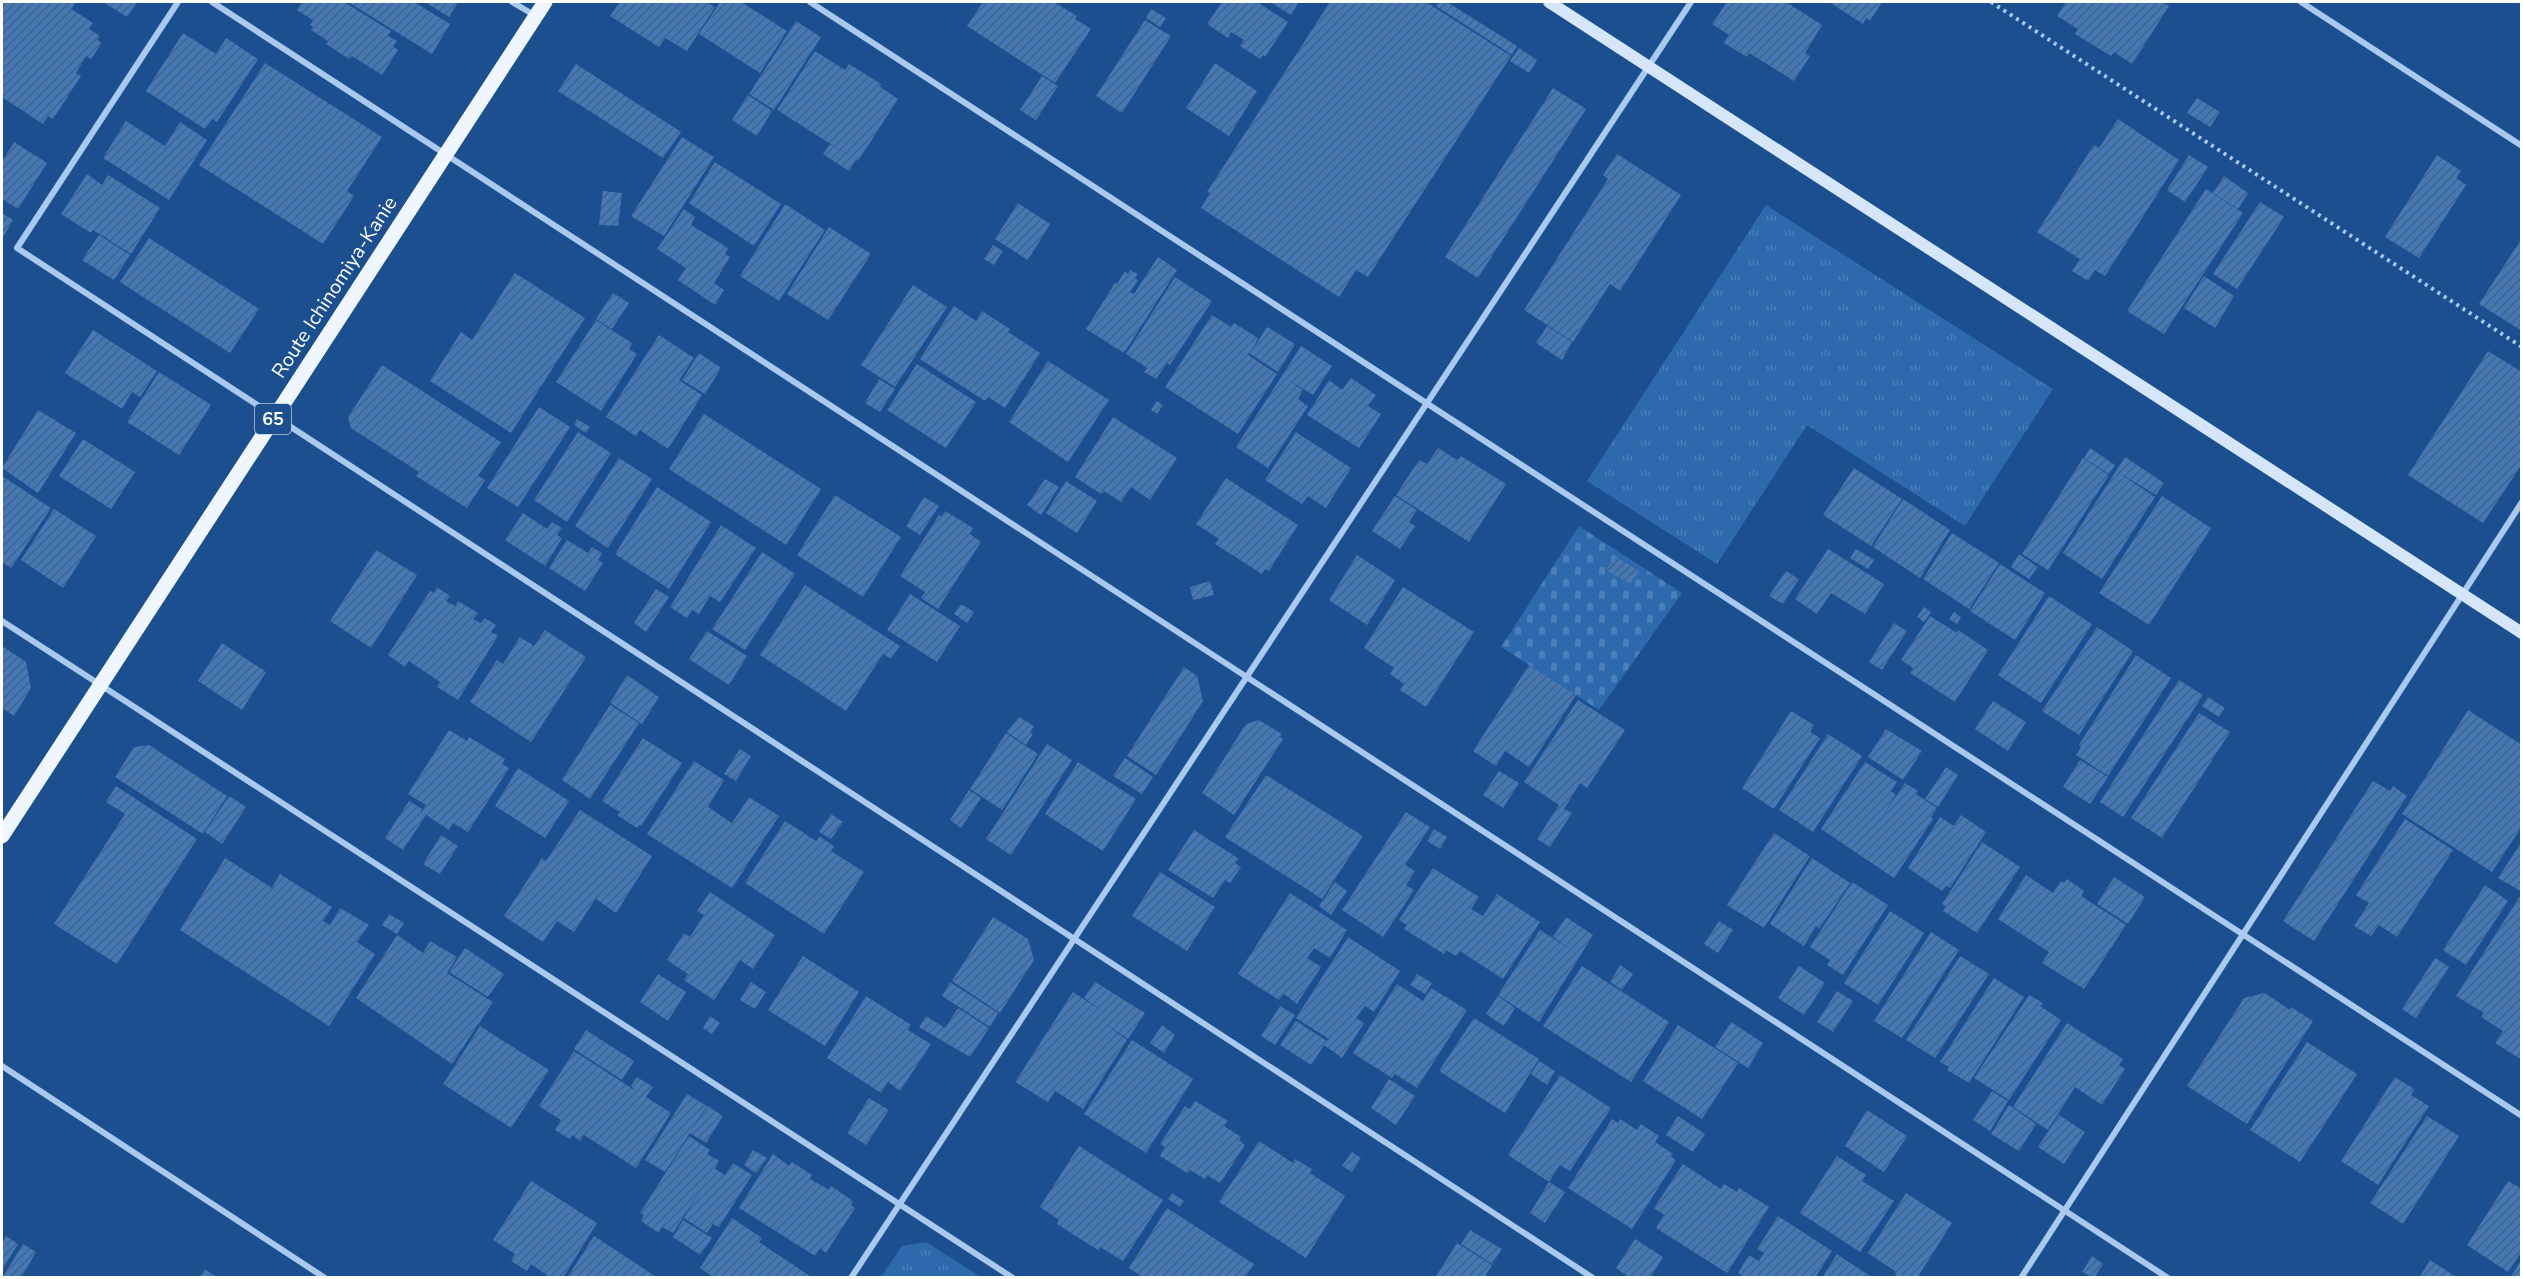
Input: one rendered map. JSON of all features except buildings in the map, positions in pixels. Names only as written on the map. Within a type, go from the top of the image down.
[{"type":"main road","name":"Route Ichinomiya-Kanie","points":[[2,836],[545,2]]},
{"type":"street","points":[[178,2],[17,248],[1593,1278]]},
{"type":"street","points":[[212,2],[2168,1278]]},
{"type":"street","points":[[512,2],[536,16]]},
{"type":"street","points":[[810,2],[2522,1116]]},
{"type":"street","points":[[1549,2],[2522,633]]},
{"type":"street","points":[[851,1278],[1691,2]]},
{"type":"street","points":[[2301,2],[2522,146]]},
{"type":"street","points":[[2021,1278],[2522,502]]},
{"type":"street","points":[[2,621],[1013,1278]]},
{"type":"street","points":[[2,1066],[325,1278]]},
{"type":"path","points":[[1990,2],[2522,347]]},
{"type":"green space","points":[[1766,205],[2053,389],[1965,526],[1807,425],[1717,564],[1587,481]]},
{"type":"green space","points":[[1579,526],[1682,593],[1599,710],[1501,647]]},
{"type":"green space","points":[[926,1242],[981,1277],[881,1277],[902,1246]]}]
